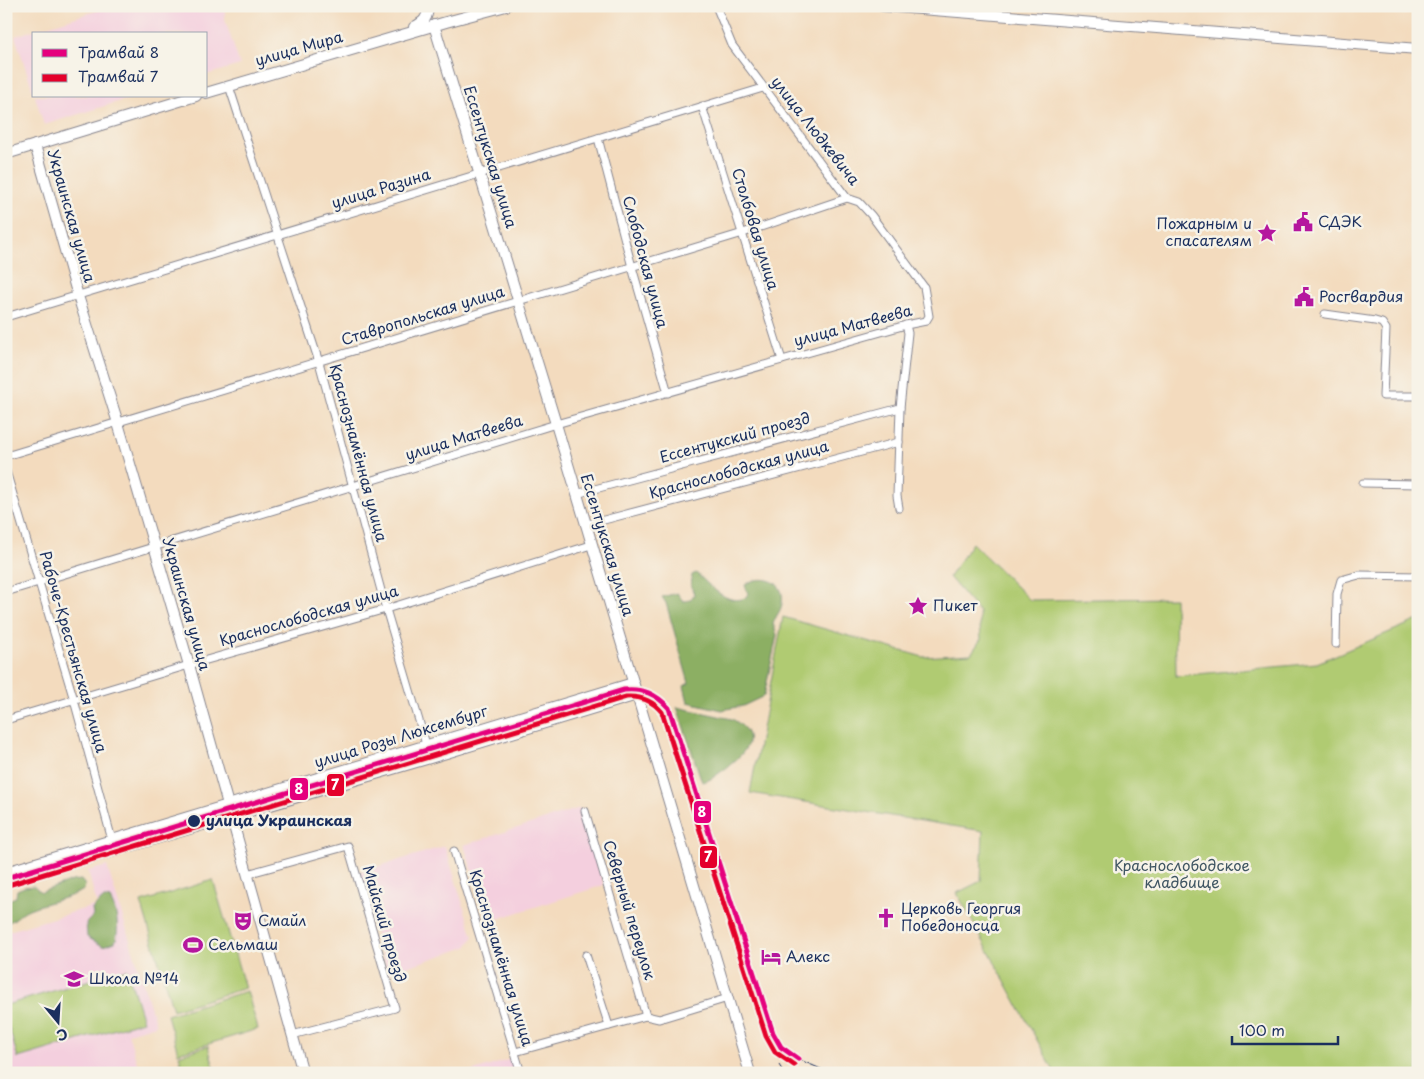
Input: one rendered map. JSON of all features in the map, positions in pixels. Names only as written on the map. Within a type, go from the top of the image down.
[{"type":"street","name":"улица Мира","points":[[430,6],[436,15],[446,22]]},
{"type":"street","name":"улица Мира","points":[[401,35],[424,21],[430,6]]},
{"type":"street","name":"улица Людкевича","points":[[716,6],[732,45],[763,88],[847,198],[859,202],[871,215],[924,288],[928,316]]},
{"type":"street","points":[[883,6],[1418,49]]},
{"type":"street","name":"улица Мира","points":[[208,92],[434,25],[503,7]]},
{"type":"street","name":"Ессентукская улица","points":[[434,25],[556,424],[750,1073]]},
{"type":"street","name":"Краснознамённая улица","points":[[229,86],[319,362],[386,609],[430,758]]},
{"type":"street","name":"улица Разина","points":[[6,317],[763,88]]},
{"type":"street","points":[[6,154],[189,98]]},
{"type":"street","name":"Столбовая улица","points":[[702,106],[782,360]]},
{"type":"street","name":"Слободская улица","points":[[598,138],[668,393]]},
{"type":"street","name":"Украинская улица","points":[[35,145],[78,296],[154,547],[303,1073]]},
{"type":"street","name":"Ставропольская улица","points":[[6,456],[743,233],[847,198]]},
{"type":"street","points":[[1325,314],[1382,323],[1386,329],[1383,396],[1418,396]]},
{"type":"street","name":"улица Матвеева","points":[[6,592],[556,424],[906,324],[926,321],[928,316]]},
{"type":"street","points":[[899,508],[897,496],[900,408],[908,333],[906,324]]},
{"type":"street","name":"Ессентукский проезд","points":[[576,494],[900,408]]},
{"type":"street","name":"Краснослободская улица","points":[[585,525],[899,442]]},
{"type":"street","name":"Рабоче-Крестьянская улица","points":[[6,471],[74,700],[112,840]]},
{"type":"street","points":[[1363,483],[1418,484]]},
{"type":"street","name":"Краснослободская улица","points":[[6,720],[386,609],[591,545]]},
{"type":"street","points":[[1336,644],[1336,594],[1340,580],[1359,575],[1418,576]]},
{"type":"street","name":"улица Розы Люксембург","points":[[6,872],[633,683]]},
{"type":"street","name":"улица Розы Люксембург","points":[[6,883],[636,695]]},
{"type":"street","name":"Северный переулок","points":[[585,811],[646,1016]]},
{"type":"street","name":"Майский проезд","points":[[247,874],[348,846],[394,1008],[292,1035]]},
{"type":"street","name":"Краснознамённая улица","points":[[454,851],[521,1073]]},
{"type":"street","points":[[586,955],[609,1026]]},
{"type":"street","points":[[515,1052],[646,1016],[659,1019],[728,998]]},
{"type":"shaded area","points":[[112,6],[224,6],[224,17],[240,65],[208,74],[208,32],[32,32],[32,88],[15,36]]},
{"type":"shaded area","points":[[36,98],[131,98],[44,125]]},
{"type":"shaded area","points":[[580,808],[604,885],[488,922],[464,845]]},
{"type":"shaded area","points":[[445,846],[473,937],[467,947],[388,973],[357,873]]},
{"type":"shaded area","name":"Школа №14","points":[[107,866],[156,1025],[128,1033],[140,1073],[7,1073],[6,932],[97,905],[88,871]]},
{"type":"shaded area","points":[[514,1058],[519,1073],[468,1073]]},
{"type":"green space","name":"Краснослободское кладбище","points":[[972,543],[1030,600],[1175,598],[1176,676],[1317,663],[1418,620],[1418,1073],[1055,1073],[957,893],[981,881],[983,831],[750,793],[783,617],[923,657],[971,654],[981,639],[979,612],[949,577]]},
{"type":"green space","points":[[696,573],[718,593],[731,599],[745,598],[748,594],[745,585],[755,580],[772,581],[780,588],[782,594],[781,607],[773,624],[777,635],[764,696],[743,706],[722,710],[688,702],[684,686],[689,683],[666,603],[662,597],[677,593],[683,601],[690,600],[694,594],[691,586],[692,575]]},
{"type":"green space","points":[[677,707],[732,719],[747,732],[747,745],[744,751],[725,769],[711,779],[702,782]]},
{"type":"green space","points":[[81,880],[85,885],[84,890],[29,909],[6,923],[6,901],[16,897],[17,890],[34,886],[41,892],[72,881]]},
{"type":"green space","name":"Сельмаш","points":[[213,880],[245,988],[173,1010],[141,902]]},
{"type":"green space","points":[[104,898],[110,899],[116,914],[117,937],[115,942],[103,946],[87,937],[86,923],[93,916],[92,909]]},
{"type":"green space","points":[[127,969],[143,1021],[18,1058],[6,1018],[6,1005]]},
{"type":"green space","points":[[247,991],[258,1029],[178,1053],[167,1015]]},
{"type":"green space","points":[[208,1046],[215,1071],[209,1073],[184,1073],[179,1055]]},
{"type":"tram line","name":"8","points":[[6,878],[624,690],[643,691],[659,699],[669,708],[773,1033],[781,1047],[798,1059]]},
{"type":"tram line","name":"7","points":[[8,885],[626,697],[637,697],[654,704],[662,712],[766,1036],[775,1052],[794,1065]]},
{"type":"tram line","points":[[798,1059],[830,1073]]},
{"type":"tram line","points":[[779,1065],[784,1073]]},
{"type":"place","name":"СДЭК","points":[[1303,222]]},
{"type":"place","name":"Пожарным и спасателям","points":[[1267,233]]},
{"type":"place","name":"Росгвардия","points":[[1304,297]]},
{"type":"place","name":"Пикет","points":[[918,606]]},
{"type":"place","name":"улица Украинская","points":[[194,821]]},
{"type":"place","name":"Церковь Георгия Победоносца","points":[[886,918]]},
{"type":"place","name":"Смайл","points":[[243,921]]},
{"type":"place","name":"Сельмаш","points":[[193,945]]},
{"type":"place","name":"Алекс","points":[[771,957]]},
{"type":"place","name":"Школа №14","points":[[74,979]]}]
